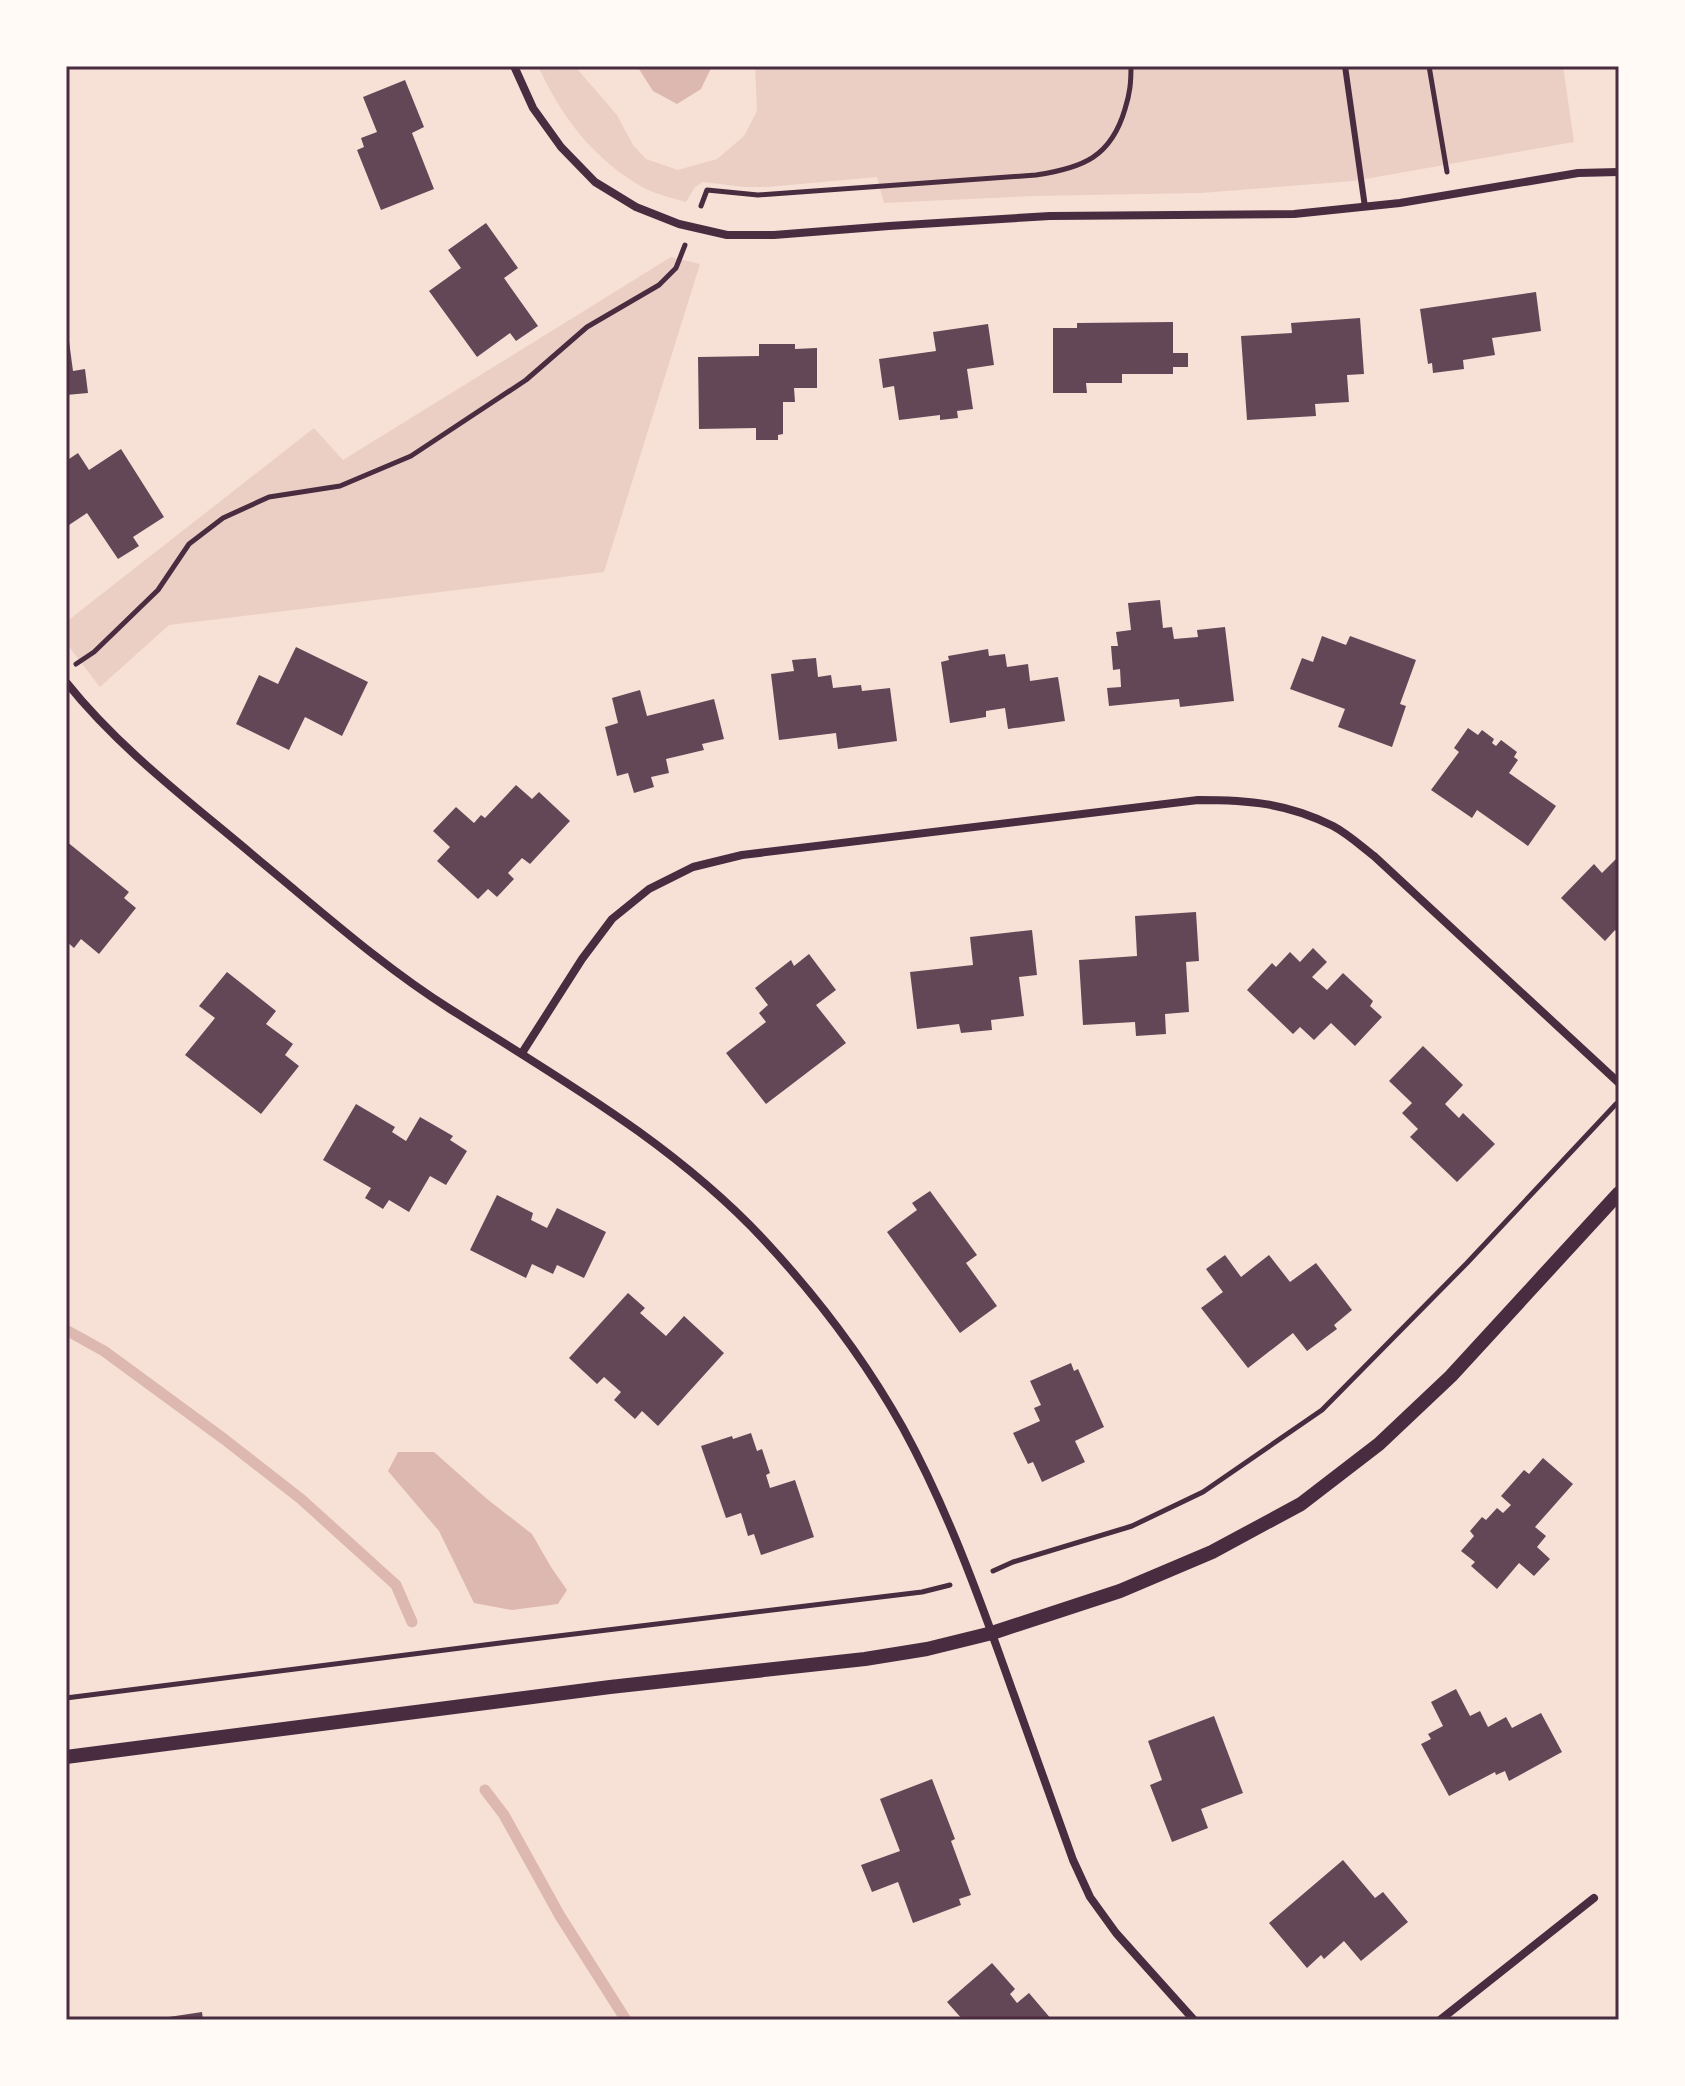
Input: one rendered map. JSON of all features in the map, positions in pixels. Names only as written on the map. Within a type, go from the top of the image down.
[{"type":"street","points":[[514,66],[533,108],[561,147],[595,182],[636,207],[679,224],[727,235],[774,235],[1050,216],[1294,214],[1365,207],[1578,173],[1619,172]]},
{"type":"street","points":[[66,682],[142,762],[397,974],[637,1129],[702,1182],[763,1239],[818,1302],[868,1371],[903,1428],[942,1505],[973,1579],[1073,1860],[1090,1897],[1116,1933],[1194,2020]]},
{"type":"street","points":[[522,1053],[582,959],[612,919],[649,889],[693,867],[773,851],[1198,800],[1246,800],[1291,808],[1336,827],[1374,856],[1619,1083]]},
{"type":"street","points":[[66,1757],[610,1687],[865,1659],[927,1649],[992,1633],[1120,1591],[1212,1552],[1301,1504],[1379,1444],[1451,1376],[1619,1193]]},
{"type":"street","points":[[1440,2020],[1594,1898]]},
{"type":"lane","points":[[1345,66],[1365,207]]},
{"type":"path","points":[[66,670],[94,652],[158,590],[189,544],[223,518],[269,497],[340,486],[411,456],[526,380],[587,327],[659,285],[676,268],[707,190],[758,195],[1063,171],[1101,151],[1118,130],[1132,86],[1131,66]]},
{"type":"path","points":[[1429,66],[1450,194]]},
{"type":"path","points":[[66,1698],[922,1592],[973,1579],[1013,1562],[1132,1526],[1203,1492],[1322,1410],[1467,1263],[1619,1101]]},
{"type":"shaded area","points":[[538,66],[577,66],[617,115],[633,145],[646,159],[678,170],[717,159],[744,136],[757,111],[755,66],[1563,66],[1574,142],[1354,181],[1201,193],[884,203],[877,177],[768,187],[703,182],[695,187],[686,202],[644,188],[609,164],[569,120]]},
{"type":"shaded area","points":[[637,66],[712,66],[701,89],[677,104],[653,91]]},
{"type":"shaded area","points":[[671,257],[700,264],[604,572],[169,625],[100,687],[66,643],[66,622],[314,428],[343,460]]},
{"type":"shaded area","points":[[398,1452],[434,1452],[532,1534],[567,1590],[558,1604],[512,1610],[474,1603],[439,1531],[388,1471]]},
{"type":"building","points":[[405,80],[424,127],[412,133],[434,189],[381,210],[357,150],[364,147],[361,138],[377,132],[363,97]]},
{"type":"building","points":[[486,223],[518,268],[504,278],[538,326],[516,341],[510,333],[477,357],[429,291],[461,268],[448,250]]},
{"type":"building","points":[[1536,292],[1541,331],[1492,338],[1495,355],[1463,360],[1464,369],[1433,373],[1432,363],[1428,364],[1420,309]]},
{"type":"building","points":[[1360,318],[1364,374],[1347,375],[1349,402],[1315,404],[1316,416],[1247,420],[1241,336],[1292,333],[1291,323]]},
{"type":"building","points":[[1173,322],[1173,353],[1188,353],[1188,367],[1173,367],[1173,374],[1122,374],[1122,383],[1086,383],[1087,393],[1053,393],[1053,328],[1077,328],[1077,323]]},
{"type":"building","points":[[988,324],[994,365],[967,369],[973,409],[957,411],[958,418],[940,420],[940,415],[899,420],[894,386],[883,388],[879,359],[936,351],[933,332]]},
{"type":"building","points":[[66,341],[69,341],[73,371],[85,369],[88,393],[66,395]]},
{"type":"building","points":[[759,344],[795,344],[795,349],[817,348],[817,388],[794,388],[795,402],[783,402],[783,434],[778,435],[778,440],[756,440],[756,428],[699,429],[698,357],[759,356]]},
{"type":"building","points":[[121,449],[164,517],[133,537],[139,546],[118,559],[87,513],[66,527],[66,461],[78,453],[89,470]]},
{"type":"building","points":[[1160,600],[1163,628],[1172,627],[1174,639],[1198,637],[1197,630],[1225,627],[1234,701],[1180,707],[1179,699],[1109,706],[1107,688],[1121,687],[1120,669],[1113,670],[1111,646],[1118,646],[1116,632],[1131,630],[1128,603]]},
{"type":"building","points":[[1322,636],[1346,645],[1350,636],[1416,660],[1400,704],[1406,706],[1392,747],[1338,727],[1345,709],[1290,689],[1302,658],[1313,662]]},
{"type":"building","points":[[296,647],[368,682],[342,736],[305,717],[289,750],[236,724],[259,675],[278,684]]},
{"type":"building","points":[[988,649],[989,656],[1005,654],[1007,667],[1028,664],[1030,681],[1058,677],[1065,721],[1008,729],[1005,708],[986,711],[986,717],[950,723],[941,662],[949,660],[948,656]]},
{"type":"building","points":[[816,658],[818,677],[831,675],[833,688],[861,685],[862,691],[890,688],[897,741],[838,749],[836,733],[779,740],[771,674],[794,671],[792,660]]},
{"type":"building","points":[[640,690],[647,716],[714,699],[724,739],[702,744],[704,750],[666,759],[669,773],[651,777],[654,787],[634,793],[628,773],[617,776],[605,727],[618,723],[612,698]]},
{"type":"building","points":[[1468,728],[1478,735],[1482,730],[1494,739],[1492,743],[1496,746],[1501,740],[1517,752],[1514,757],[1518,760],[1509,773],[1556,806],[1528,846],[1477,810],[1472,818],[1431,790],[1459,752],[1454,748]]},
{"type":"building","points":[[516,785],[532,799],[539,792],[570,821],[530,864],[522,858],[508,873],[514,879],[497,897],[488,889],[478,899],[437,861],[450,847],[433,831],[456,807],[474,823],[481,815],[485,818]]},
{"type":"building","points":[[66,841],[129,892],[124,898],[136,908],[99,954],[81,939],[74,948],[66,941]]},
{"type":"building","points":[[1619,856],[1619,934],[1615,930],[1605,941],[1561,898],[1594,864],[1602,873]]},
{"type":"building","points":[[1196,912],[1199,961],[1186,962],[1189,1012],[1165,1014],[1166,1034],[1136,1036],[1135,1022],[1083,1025],[1079,960],[1137,956],[1135,916]]},
{"type":"building","points":[[1032,930],[1037,975],[1019,977],[1024,1016],[991,1020],[992,1030],[961,1033],[959,1024],[917,1029],[910,972],[973,965],[970,937]]},
{"type":"building","points":[[1313,948],[1327,962],[1312,977],[1327,990],[1343,973],[1373,1001],[1370,1006],[1382,1017],[1355,1046],[1331,1023],[1314,1040],[1300,1027],[1293,1034],[1247,990],[1272,963],[1276,967],[1290,952],[1300,962]]},
{"type":"building","points":[[809,954],[836,990],[816,1005],[846,1043],[766,1104],[726,1053],[766,1022],[759,1013],[768,1005],[755,988],[791,960],[794,966]]},
{"type":"building","points":[[227,972],[276,1011],[266,1024],[293,1044],[285,1055],[299,1066],[261,1114],[185,1055],[215,1018],[199,1006]]},
{"type":"building","points":[[1423,1046],[1463,1085],[1445,1104],[1459,1118],[1463,1113],[1495,1144],[1457,1182],[1410,1137],[1418,1129],[1402,1113],[1412,1103],[1389,1081]]},
{"type":"building","points":[[356,1104],[395,1127],[392,1132],[406,1141],[420,1117],[453,1136],[450,1140],[467,1151],[446,1185],[430,1176],[409,1212],[389,1200],[383,1209],[365,1198],[371,1188],[323,1160]]},
{"type":"building","points":[[930,1191],[977,1255],[966,1263],[997,1306],[960,1333],[887,1232],[917,1210],[912,1203]]},
{"type":"building","points":[[497,1195],[533,1213],[531,1220],[547,1228],[557,1208],[606,1232],[584,1278],[557,1265],[553,1274],[532,1264],[526,1278],[470,1250]]},
{"type":"building","points":[[1225,1255],[1241,1277],[1269,1255],[1290,1282],[1316,1263],[1352,1310],[1334,1325],[1337,1329],[1307,1351],[1293,1333],[1248,1368],[1201,1308],[1223,1292],[1206,1269]]},
{"type":"building","points":[[628,1293],[645,1308],[640,1313],[666,1336],[684,1316],[724,1353],[658,1426],[642,1411],[635,1419],[614,1400],[621,1392],[604,1377],[597,1384],[569,1358]]},
{"type":"building","points":[[1071,1363],[1074,1371],[1078,1369],[1104,1427],[1075,1441],[1085,1462],[1042,1482],[1033,1462],[1028,1464],[1013,1433],[1040,1421],[1034,1408],[1041,1405],[1030,1381]]},
{"type":"building","points":[[751,1433],[757,1451],[762,1449],[770,1473],[766,1475],[770,1488],[795,1480],[814,1537],[761,1555],[754,1534],[748,1536],[741,1513],[726,1518],[701,1446]]},
{"type":"building","points":[[1543,1458],[1573,1484],[1535,1527],[1546,1536],[1537,1547],[1550,1559],[1534,1576],[1519,1563],[1497,1589],[1471,1566],[1475,1562],[1461,1551],[1474,1536],[1470,1531],[1482,1517],[1486,1520],[1497,1508],[1503,1513],[1511,1505],[1501,1496],[1524,1470],[1529,1474]]},
{"type":"building","points":[[1456,1689],[1470,1716],[1480,1711],[1488,1727],[1506,1717],[1512,1728],[1541,1713],[1562,1752],[1509,1781],[1505,1771],[1496,1775],[1495,1772],[1449,1796],[1421,1744],[1431,1739],[1428,1734],[1443,1726],[1431,1702]]},
{"type":"building","points":[[1214,1716],[1243,1793],[1201,1809],[1208,1828],[1172,1842],[1150,1785],[1162,1780],[1148,1741]]},
{"type":"building","points":[[932,1779],[955,1839],[951,1841],[971,1895],[959,1899],[961,1905],[913,1923],[898,1882],[872,1892],[861,1865],[900,1851],[880,1799]]},
{"type":"building","points":[[1343,1860],[1375,1898],[1383,1892],[1408,1922],[1361,1961],[1344,1941],[1324,1959],[1321,1955],[1307,1968],[1269,1923]]},
{"type":"building","points":[[992,1963],[1015,1989],[1010,1994],[1017,2003],[1029,1993],[1052,2020],[963,2020],[947,2002]]},
{"type":"building","points":[[202,2012],[203,2020],[162,2020],[162,2018]]},
{"type":"waterway","points":[[66,1330],[104,1351],[301,1499],[396,1585],[412,1622]]},
{"type":"waterway","points":[[485,1790],[504,1815],[560,1916],[626,2020]]}]
